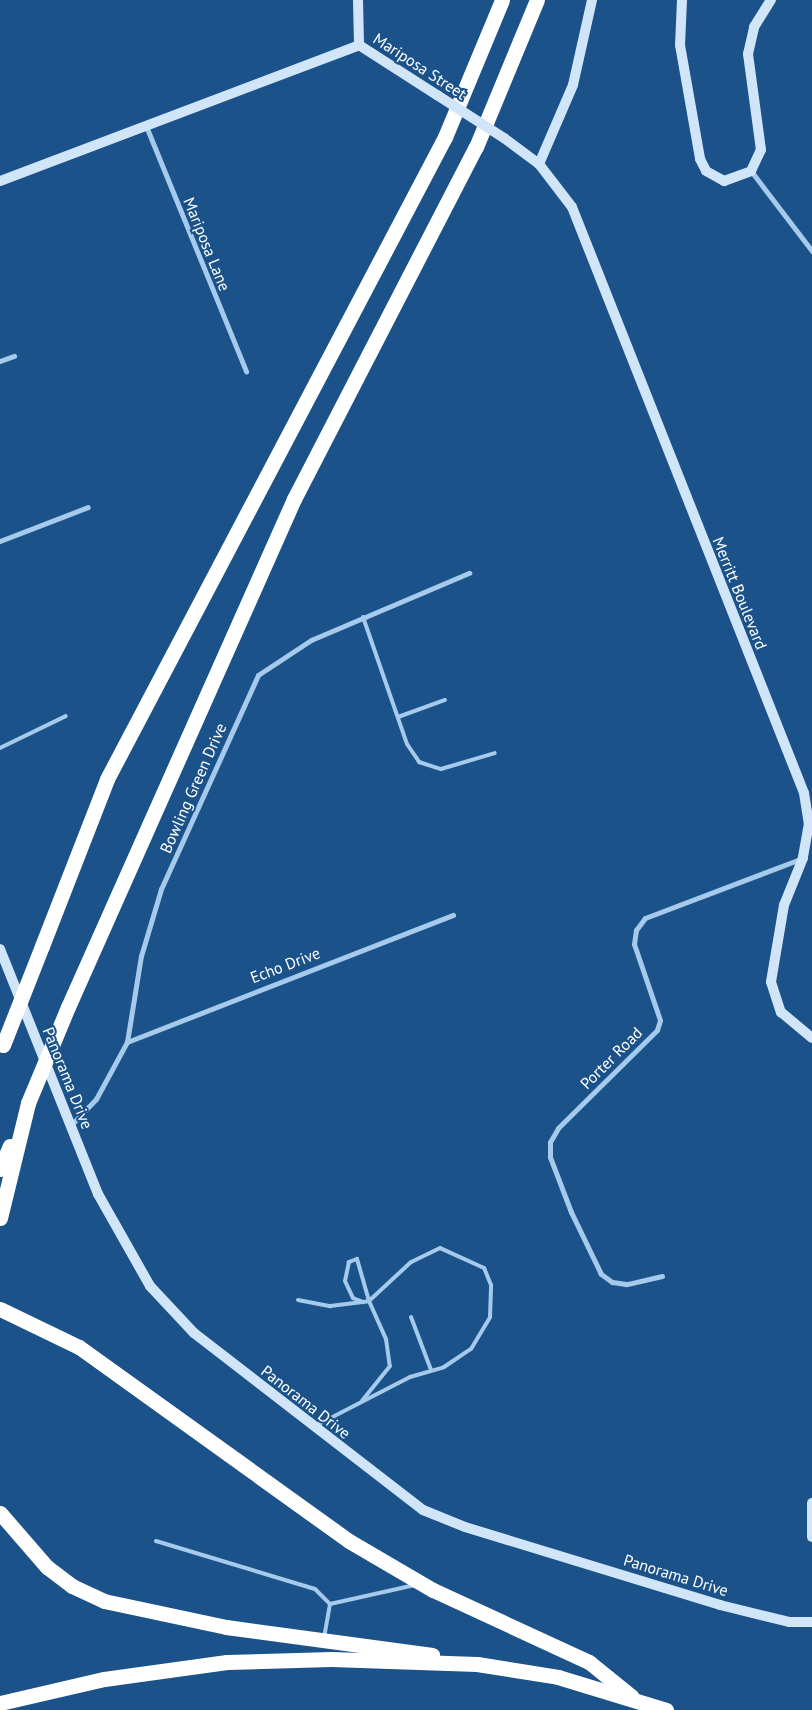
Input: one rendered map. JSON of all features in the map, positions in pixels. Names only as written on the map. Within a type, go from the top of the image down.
[{"type":"highway","points":[[2,1049],[108,779],[445,137],[502,0]]},
{"type":"highway","points":[[0,1169],[154,804],[294,499],[476,147],[537,0]]},
{"type":"highway","points":[[0,1190],[28,1103]]},
{"type":"highway","points":[[0,1218],[28,1103]]},
{"type":"highway","points":[[0,1309],[39,1324],[79,1347],[349,1540],[421,1583],[517,1632],[589,1662],[632,1697]]},
{"type":"highway","points":[[0,1513],[47,1567],[72,1586],[104,1601],[160,1616],[324,1638],[558,1677],[632,1697],[666,1710]]},
{"type":"highway","points":[[0,1703],[104,1679],[227,1662],[331,1659],[477,1664]]},
{"type":"street","points":[[358,0],[359,45]]},
{"type":"street","points":[[539,164],[573,85],[592,0]]},
{"type":"street","points":[[682,0],[680,46],[702,165],[724,182],[751,171],[762,143],[748,54],[754,26],[771,0]]},
{"type":"street","name":"Mariposa Street","points":[[0,181],[359,45],[504,138],[539,164]]},
{"type":"street","name":"Mariposa Lane","points":[[146,126],[246,370]]},
{"type":"street","name":"Merritt Boulevard","points":[[539,164],[572,206],[804,793],[809,823],[803,858],[784,905],[771,982],[781,1012],[812,1038]]},
{"type":"street","points":[[751,171],[812,250]]},
{"type":"street","points":[[0,361],[14,356]]},
{"type":"street","points":[[0,541],[88,507]]},
{"type":"street","name":"Bowling Green Drive","points":[[71,1125],[96,1099],[128,1042],[141,956],[161,889],[258,674],[311,640],[469,573]]},
{"type":"street","name":"Porter Road","points":[[662,1276],[626,1284],[612,1282],[601,1274],[557,1176],[550,1142],[558,1128],[657,1030],[660,1020],[634,944],[636,930],[645,918],[803,858]]},
{"type":"street","name":"Echo Drive","points":[[128,1042],[453,916]]},
{"type":"street","name":"Panorama Drive","points":[[0,949],[3,968],[71,1125],[98,1194],[150,1286],[194,1333],[314,1428],[423,1510],[466,1527],[720,1604],[789,1622],[812,1622]]},
{"type":"street","points":[[812,1503],[812,1537]]},
{"type":"lane","points":[[364,617],[398,717],[419,762],[441,769],[495,753]]},
{"type":"lane","points":[[398,717],[445,700]]},
{"type":"lane","points":[[0,748],[66,716]]},
{"type":"lane","points":[[298,1300],[330,1306],[369,1301],[411,1262],[433,1250],[484,1268],[491,1285],[490,1317],[471,1349],[358,1404],[314,1428]]},
{"type":"lane","points":[[358,1404],[382,1381],[390,1366],[386,1339],[369,1301],[357,1259],[349,1262],[345,1281],[353,1298],[363,1302]]},
{"type":"lane","points":[[411,1317],[431,1370]]},
{"type":"lane","points":[[156,1541],[315,1589],[330,1604]]},
{"type":"lane","points":[[330,1604],[421,1583]]},
{"type":"lane","points":[[324,1638],[330,1604]]}]
